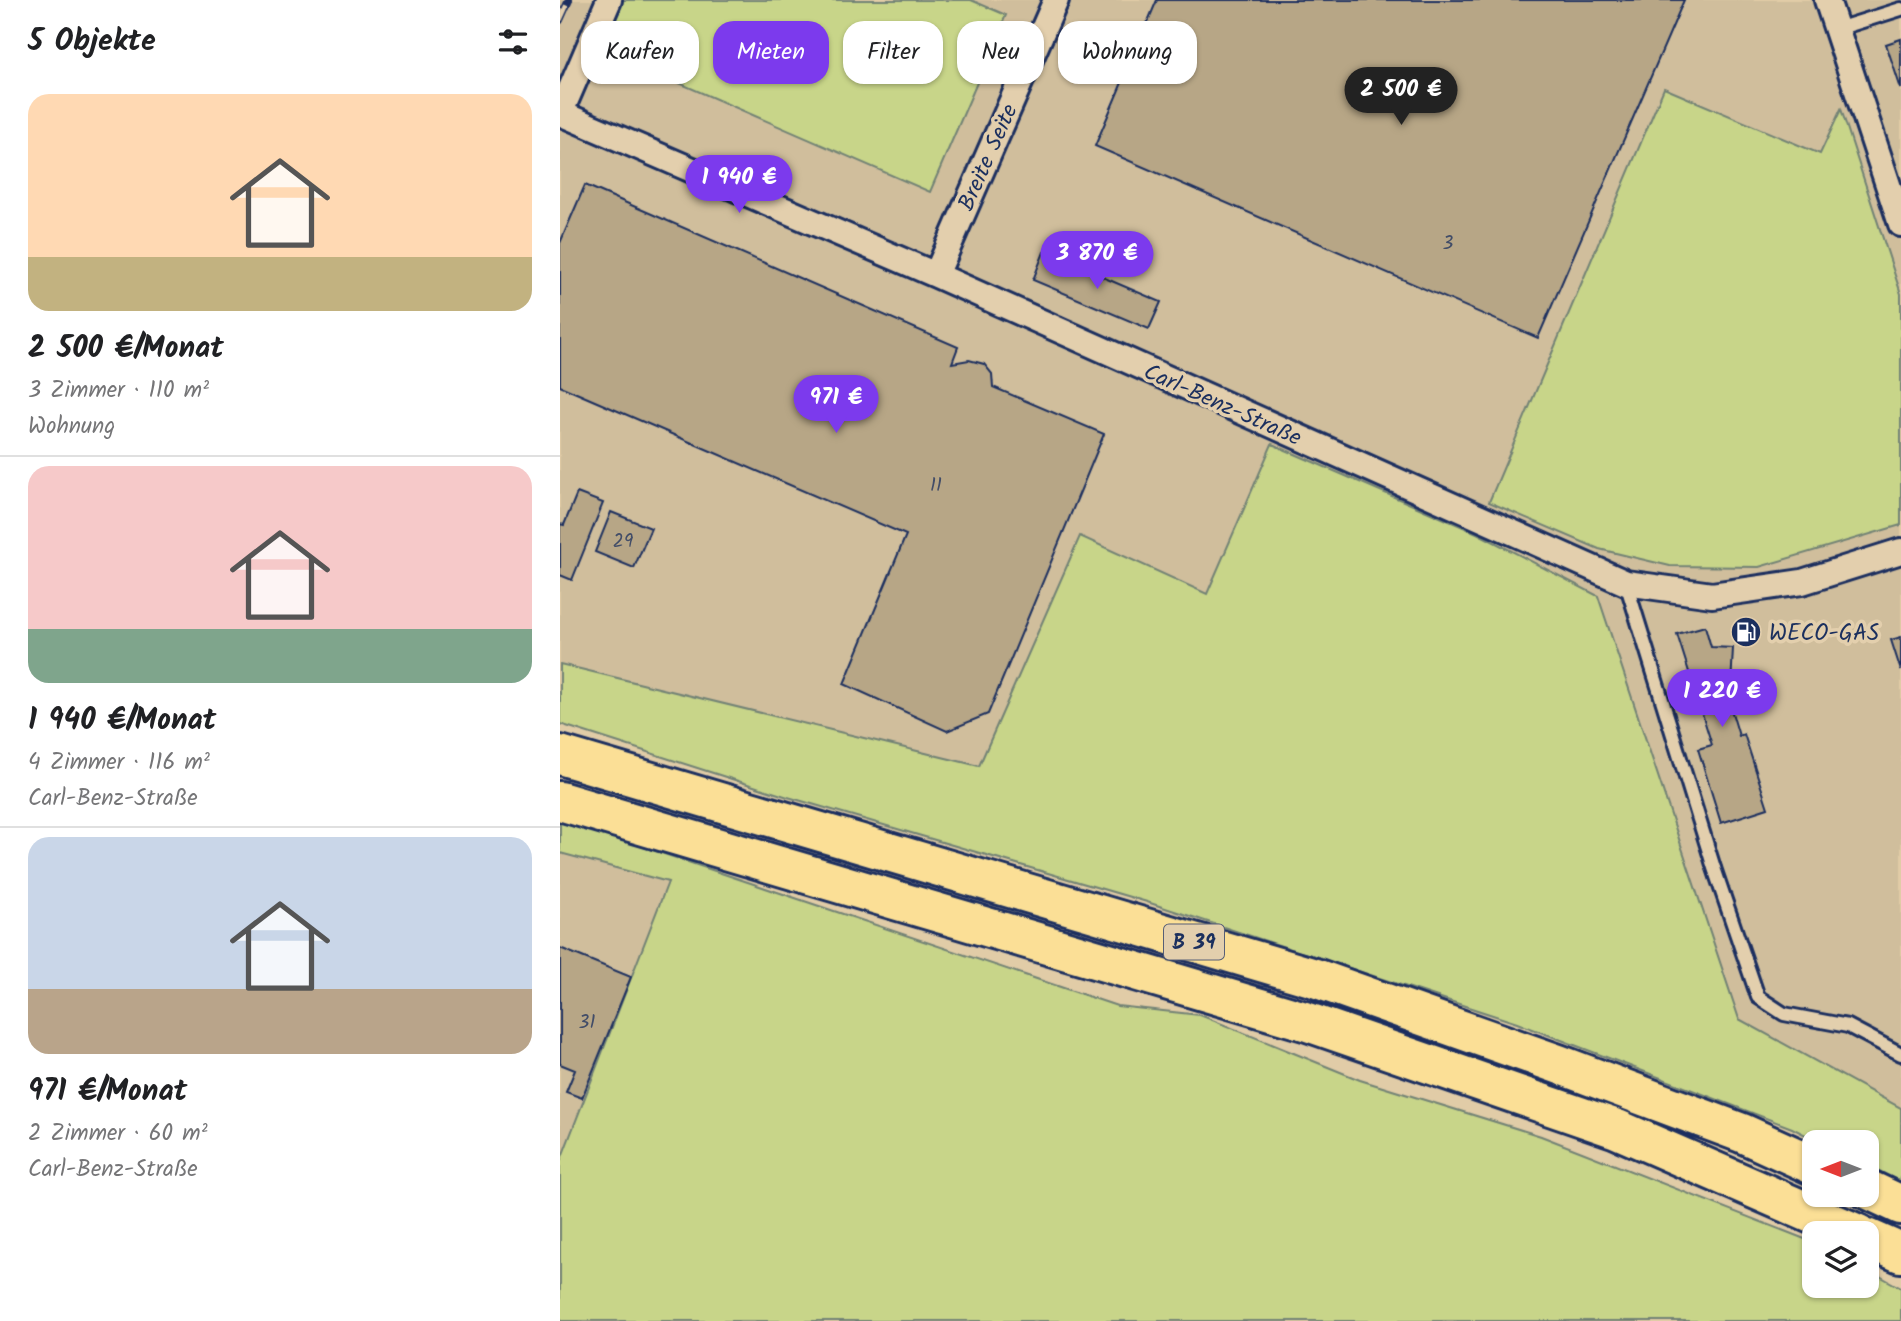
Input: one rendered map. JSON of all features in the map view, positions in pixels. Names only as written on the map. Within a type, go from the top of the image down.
[{"type":"highway","name":"B 39","points":[[560,755],[1315,978],[1558,1063],[1742,1133],[1802,1160]]},
{"type":"highway","name":"B 39","points":[[560,801],[1308,1022],[1617,1129],[1828,1221]]},
{"type":"highway","points":[[1880,1195],[1901,1205]]},
{"type":"highway","points":[[1879,1243],[1901,1253]]},
{"type":"street","points":[[560,113],[610,0]]},
{"type":"street","name":"Breite Seite","points":[[936,275],[1056,0]]},
{"type":"street","points":[[1827,0],[1901,224]]},
{"type":"street","name":"Carl-Benz-Straße","points":[[560,113],[936,275],[1626,583],[1712,595],[1802,582],[1901,551]]},
{"type":"lane","points":[[1837,29],[1901,9]]},
{"type":"lane","points":[[1626,583],[1714,868],[1758,997],[1784,1014],[1848,1026],[1901,1054]]},
{"type":"shaded area","points":[[560,0],[1901,0],[1901,1108],[1739,1019],[1598,596],[1477,533],[1273,444],[1207,595],[1080,537],[979,766],[560,664]]},
{"type":"shaded area","points":[[560,853],[668,882],[560,1162]]},
{"type":"green space","points":[[622,0],[971,0],[1006,15],[1003,21],[957,21],[957,84],[976,84],[930,192],[682,84],[699,84],[699,21],[613,21]]},
{"type":"green space","points":[[1664,88],[1820,154],[1841,109],[1901,294],[1901,525],[1759,567],[1670,566],[1599,549],[1489,502]]},
{"type":"green space","points":[[1272,444],[1477,533],[1598,596],[1739,1019],[1901,1108],[1901,1182],[1880,1172],[1880,1130],[1802,1130],[1802,1133],[1517,1023],[1147,902],[788,797],[560,724],[560,664],[979,766],[1080,536],[1207,594]]},
{"type":"green space","points":[[560,819],[1117,1006],[1200,1015],[1360,1080],[1541,1136],[1802,1238],[1802,1298],[1879,1298],[1879,1276],[1901,1288],[1901,1321],[560,1321],[560,1162],[668,882],[560,853]]},
{"type":"building","points":[[1157,0],[1684,0],[1538,338],[1095,146],[1121,84],[1197,84],[1197,21],[1148,21]]},
{"type":"building","points":[[1901,39],[1901,89],[1886,44]]},
{"type":"building","points":[[585,185],[958,347],[952,363],[969,360],[984,364],[992,374],[993,387],[1104,434],[988,714],[947,731],[844,684],[906,535],[560,386],[560,243]]},
{"type":"building","points":[[1044,252],[1161,302],[1149,329],[1033,280]]},
{"type":"building","points":[[577,493],[603,503],[572,580],[560,575],[560,524],[564,525]]},
{"type":"building","points":[[611,512],[651,528],[634,568],[595,552]]},
{"type":"building","points":[[1705,626],[1711,647],[1733,648],[1730,706],[1739,736],[1744,734],[1768,808],[1721,823],[1698,749],[1712,745],[1677,634]]},
{"type":"building","points":[[1901,637],[1901,671],[1891,640]]},
{"type":"building","points":[[560,948],[631,977],[582,1098],[566,1092],[575,1070],[560,1064]]},
{"type":"railway","points":[[560,20],[569,0]]},
{"type":"place","name":"WECO-GAS","points":[[1746,632]]}]
